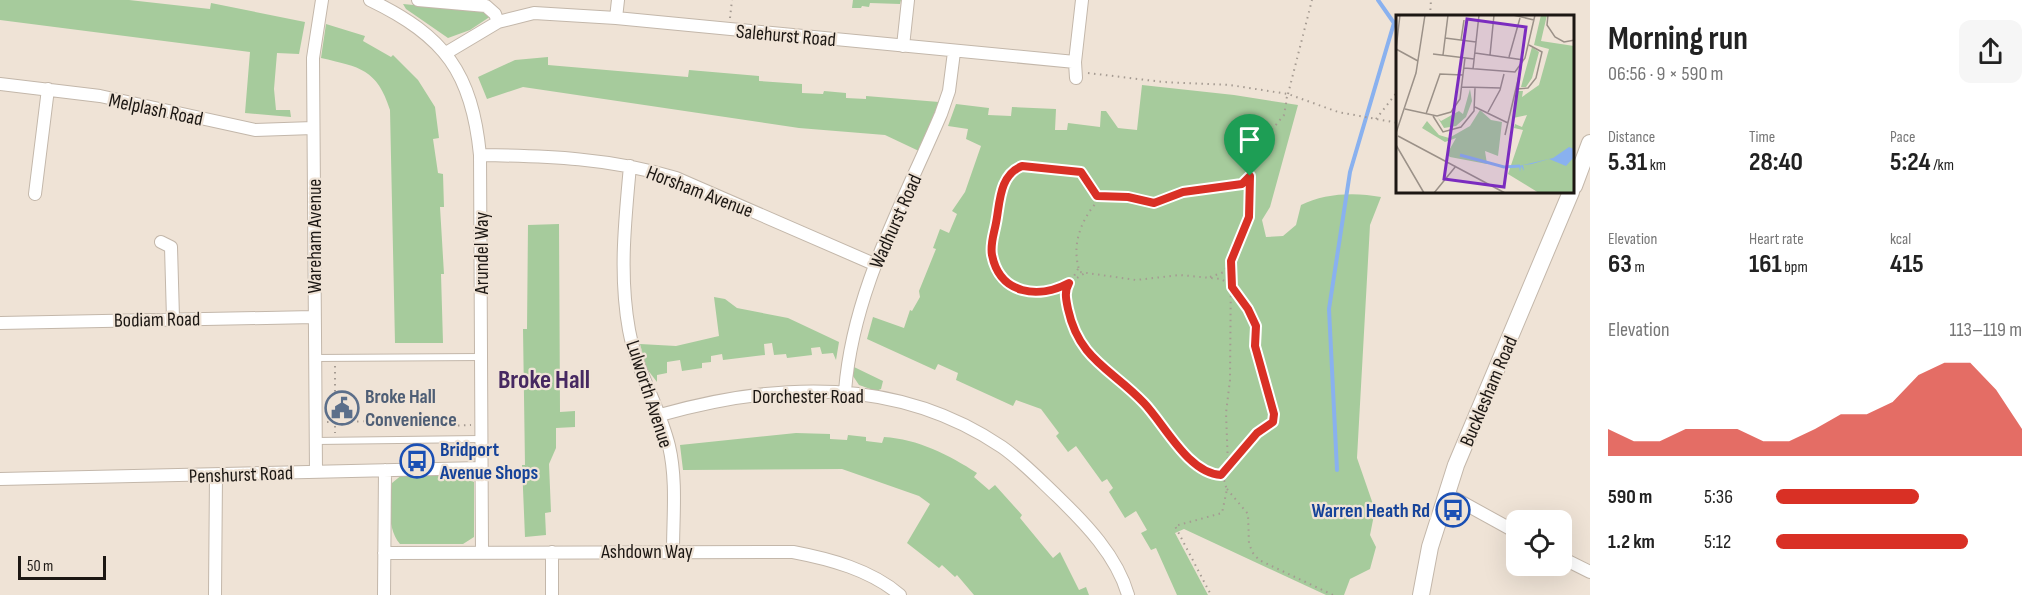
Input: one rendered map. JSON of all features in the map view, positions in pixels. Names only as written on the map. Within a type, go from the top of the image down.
[{"type":"street","name":"Wareham Avenue","points":[[316,472],[313,58],[322,0]]},
{"type":"street","name":"Arundel Way","points":[[370,0],[390,4],[447,53],[469,93],[477,121],[480,155],[482,552]]},
{"type":"street","points":[[418,0],[486,6],[495,14],[498,22]]},
{"type":"street","points":[[616,18],[618,0]]},
{"type":"street","points":[[903,46],[908,0]]},
{"type":"street","points":[[1076,71],[1082,0]]},
{"type":"street","name":"Salehurst Road","points":[[447,53],[498,22],[534,13],[616,18],[903,46],[1076,71]]},
{"type":"street","name":"Wadhurst Road","points":[[845,391],[848,351],[874,264],[941,114],[949,91],[954,52]]},
{"type":"street","name":"Melplash Road","points":[[0,84],[100,96],[255,130],[313,128]]},
{"type":"street","points":[[35,194],[48,89]]},
{"type":"street","points":[[1575,183],[1590,143]]},
{"type":"street","name":"Horsham Avenue","points":[[480,155],[595,159],[676,178],[874,264]]},
{"type":"street","name":"Lulworth Avenue","points":[[630,166],[623,253],[625,301],[637,367],[660,415],[672,467],[673,551]]},
{"type":"street","name":"Bucklesham Road","points":[[1421,595],[1430,547],[1447,494],[1570,194]]},
{"type":"street","points":[[171,244],[173,318]]},
{"type":"street","name":"Bodiam Road","points":[[0,323],[314,317]]},
{"type":"street","name":"Dorchester Road","points":[[660,415],[729,397],[775,392],[845,391],[915,404],[978,432],[1003,448],[1064,503],[1103,548],[1115,565],[1128,595]]},
{"type":"street","name":"Penshurst Road","points":[[0,479],[482,468]]},
{"type":"street","points":[[384,595],[385,470]]},
{"type":"street","points":[[215,595],[216,475]]},
{"type":"street","points":[[1447,494],[1506,526]]},
{"type":"street","points":[[552,552],[552,595]]},
{"type":"street","name":"Ashdown Way","points":[[384,553],[793,552],[826,558],[859,571],[900,595]]},
{"type":"street","points":[[1572,563],[1590,572]]},
{"type":"lane","points":[[315,358],[482,357]]},
{"type":"lane","points":[[316,441],[482,439]]},
{"type":"path","points":[[729,30],[732,0]]},
{"type":"path","points":[[1288,94],[1312,0]]},
{"type":"path","points":[[1076,71],[1288,94],[1338,112],[1396,122]]},
{"type":"path","points":[[1085,273],[1058,289],[1025,293],[1016,289],[1001,274],[995,265],[991,245],[1001,190],[1013,173],[1022,166],[1081,172],[1088,179],[1091,189],[1097,196],[1128,197],[1154,203],[1183,192],[1242,184],[1250,176],[1270,132],[1287,107],[1287,98],[1280,93]]},
{"type":"path","points":[[1376,119],[1396,94]]},
{"type":"path","points":[[1206,278],[1224,272],[1231,261],[1249,217],[1250,176]]},
{"type":"path","points":[[1078,269],[1085,273],[1136,280],[1180,275],[1221,279],[1232,287],[1248,309],[1256,326],[1255,346],[1274,414],[1273,422],[1257,433],[1221,475],[1201,470],[1138,397],[1096,362],[1082,345],[1070,315],[1065,294],[1078,269],[1079,230],[1083,218],[1103,196]]},
{"type":"path","points":[[1231,261],[1230,380],[1226,413],[1228,466],[1224,482],[1248,514],[1249,544],[1259,560],[1333,595]]},
{"type":"path","points":[[334,357],[335,441]]},
{"type":"path","points":[[315,423],[428,420],[428,427],[481,425]]},
{"type":"path","points":[[1211,595],[1175,526],[1222,513],[1227,489]]},
{"type":"green space","points":[[0,0],[129,0],[210,9],[211,3],[305,22],[299,54],[277,53],[274,89],[276,110],[290,110],[291,117],[245,113],[250,52],[0,20]]},
{"type":"green space","points":[[853,0],[901,0],[900,4],[870,3],[869,7],[852,8]]},
{"type":"green space","points":[[403,4],[487,12],[491,16],[470,30],[448,38],[406,9]]},
{"type":"green space","points":[[326,24],[365,36],[363,41],[391,57],[393,55],[418,80],[435,107],[439,138],[433,139],[438,173],[443,174],[444,207],[440,207],[444,274],[441,274],[443,343],[395,343],[390,110],[385,96],[373,78],[357,68],[321,58]]},
{"type":"green space","points":[[548,57],[548,65],[688,77],[689,70],[759,76],[759,81],[802,84],[802,93],[823,94],[824,91],[846,93],[846,98],[866,99],[866,96],[939,102],[921,152],[885,135],[799,128],[523,87],[487,99],[478,77],[515,60]]},
{"type":"green space","points":[[1142,85],[1298,105],[1270,207],[1262,220],[1266,237],[1283,236],[1296,225],[1301,205],[1310,201],[1340,195],[1361,194],[1381,197],[1370,225],[1357,458],[1375,510],[1370,535],[1376,547],[1370,569],[1350,579],[1344,595],[1326,595],[1184,529],[1175,533],[1208,595],[1177,595],[1156,548],[1151,550],[1141,533],[1147,530],[1136,511],[1125,518],[1109,492],[1113,488],[1107,479],[1102,482],[1076,446],[1068,452],[1056,436],[1059,433],[1041,409],[1016,400],[1013,406],[956,380],[958,373],[938,364],[935,370],[867,339],[873,317],[904,328],[910,310],[912,311],[920,297],[919,291],[936,249],[933,248],[940,229],[949,233],[957,214],[952,211],[965,192],[981,146],[966,139],[968,129],[948,126],[956,104],[989,108],[988,115],[1011,116],[1012,107],[1056,109],[1055,130],[1067,130],[1068,123],[1100,127],[1101,111],[1106,111],[1118,128],[1137,130]]},
{"type":"green space","points":[[559,224],[560,412],[575,411],[575,427],[556,428],[556,448],[549,464],[551,512],[545,513],[546,535],[525,537],[522,465],[525,465],[523,329],[527,329],[528,225]]},
{"type":"green space","points":[[714,297],[725,299],[737,308],[788,318],[839,342],[836,360],[833,353],[822,354],[820,347],[811,348],[812,355],[787,358],[786,354],[774,355],[772,343],[764,344],[765,355],[723,360],[722,354],[711,356],[711,362],[702,363],[702,368],[682,371],[680,360],[667,362],[667,373],[657,375],[657,382],[647,369],[640,344],[676,346],[719,336]]},
{"type":"green space","points":[[854,367],[883,381],[881,389],[876,391],[859,385],[853,376]]},
{"type":"green space","points":[[796,433],[830,434],[830,439],[847,440],[848,435],[866,437],[866,441],[882,443],[884,437],[897,438],[933,449],[955,460],[977,473],[974,477],[989,490],[995,485],[1022,515],[1020,518],[1053,558],[1060,552],[1079,590],[1086,587],[1089,595],[974,595],[957,575],[955,577],[942,565],[939,568],[907,543],[930,504],[919,496],[842,469],[683,470],[680,445]]},
{"type":"green space","points":[[403,474],[461,474],[474,482],[474,537],[463,544],[400,544],[393,531],[390,507],[392,483]]},
{"type":"waterway","points":[[1337,470],[1329,309],[1350,172],[1394,23],[1378,0]]},
{"type":"place","name":"Broke Hall Convenience","points":[[342,408]]},
{"type":"place","name":"Bridport Avenue Shops","points":[[417,461]]},
{"type":"place","name":"Warren Heath Rd","points":[[1453,510]]},
{"type":"district","name":"Broke Hall","points":[[544,379]]},
{"type":"route","points":[[1022,166],[1081,172],[1088,179],[1091,189],[1097,196],[1128,197],[1154,203],[1183,192],[1242,184],[1250,176],[1249,217],[1247,227],[1231,261],[1232,287],[1248,309],[1256,326],[1255,346],[1262,376],[1273,406],[1273,422],[1257,433],[1221,475],[1212,475],[1201,470],[1165,431],[1146,405],[1096,362],[1082,345],[1070,315],[1065,294],[1069,283],[1058,289],[1036,293],[1025,293],[1016,289],[995,265],[991,245],[1001,190],[1013,173],[1022,166]]}]
